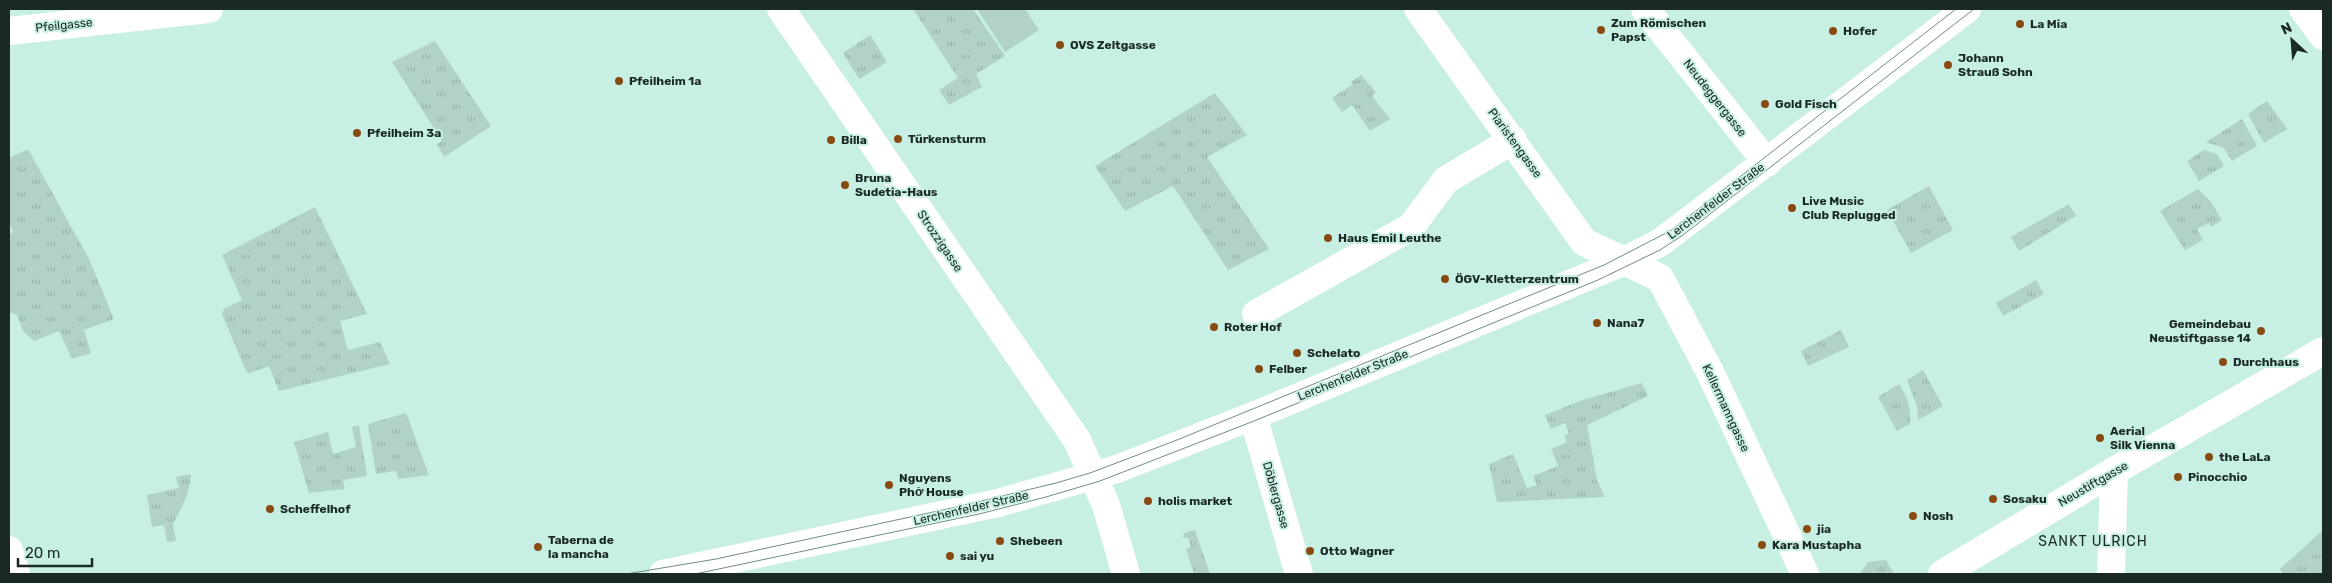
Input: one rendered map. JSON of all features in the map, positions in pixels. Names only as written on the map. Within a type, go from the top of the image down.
[{"type":"street","name":"Pfeilgasse","points":[[9,31],[209,9]]},
{"type":"street","name":"Strozzigasse","points":[[781,9],[1077,440],[1106,505],[1126,574]]},
{"type":"street","name":"Piaristengasse","points":[[1418,9],[1584,242],[1625,262]]},
{"type":"street","name":"Neudeggergasse","points":[[1645,9],[1767,163]]},
{"type":"street","name":"Lerchenfelder Straße","points":[[676,573],[998,503],[1117,469],[1252,416],[1625,262],[1662,242],[1967,9]]},
{"type":"street","points":[[2303,9],[2323,36]]},
{"type":"street","points":[[1256,314],[1411,227],[1446,180],[1513,140]]},
{"type":"street","name":"Kellermanngasse","points":[[1625,262],[1660,278],[1710,372],[1805,574]]},
{"type":"street","name":"Neustiftgasse","points":[[1942,574],[2114,471],[2323,351]]},
{"type":"street","name":"Döblergasse","points":[[1252,416],[1299,574]]},
{"type":"street","points":[[2111,574],[2114,471]]},
{"type":"street","points":[[9,550],[16,574]]},
{"type":"green space","points":[[913,9],[973,9],[1005,56],[976,74],[982,87],[949,105],[939,90],[958,78]]},
{"type":"green space","points":[[977,9],[1025,9],[1039,30],[1005,52]]},
{"type":"green space","points":[[870,35],[887,62],[859,79],[843,53]]},
{"type":"green space","points":[[435,41],[491,126],[444,157],[437,144],[442,141],[392,62]]},
{"type":"green space","points":[[1361,75],[1376,92],[1372,96],[1390,119],[1370,131],[1352,105],[1342,112],[1332,98],[1353,84],[1351,82]]},
{"type":"green space","points":[[1215,93],[1247,135],[1207,157],[1269,249],[1228,270],[1173,186],[1125,211],[1095,166]]},
{"type":"green space","points":[[2267,101],[2287,129],[2264,143],[2248,114]]},
{"type":"green space","points":[[2242,119],[2257,146],[2232,161],[2224,148],[2206,142]]},
{"type":"green space","points":[[28,149],[89,259],[114,319],[84,330],[91,353],[72,359],[59,331],[34,341],[23,331],[17,315],[9,312],[9,235],[13,232],[9,222],[9,158]]},
{"type":"green space","points":[[2204,150],[2217,154],[2224,166],[2199,181],[2187,161]]},
{"type":"green space","points":[[1929,186],[1953,230],[1911,253],[1887,210]]},
{"type":"green space","points":[[2198,189],[2211,202],[2222,220],[2211,227],[2209,223],[2197,229],[2203,240],[2185,250],[2160,211]]},
{"type":"green space","points":[[2069,204],[2076,216],[2019,251],[2011,237]]},
{"type":"green space","points":[[315,207],[367,314],[340,321],[348,350],[380,342],[390,364],[279,391],[269,366],[250,373],[246,371],[222,314],[224,309],[242,300],[222,255]]},
{"type":"green space","points":[[2036,280],[2044,294],[2003,316],[1996,303]]},
{"type":"green space","points":[[1841,330],[1849,347],[1808,366],[1801,351]]},
{"type":"green space","points":[[1923,370],[1943,406],[1918,420],[1917,406],[1907,380]]},
{"type":"green space","points":[[1642,383],[1648,396],[1587,425],[1597,480],[1605,497],[1497,502],[1489,464],[1513,454],[1527,488],[1537,485],[1533,476],[1558,466],[1551,449],[1567,442],[1564,436],[1569,433],[1565,423],[1551,429],[1545,415],[1583,400]]},
{"type":"green space","points":[[1899,384],[1908,403],[1910,424],[1897,431],[1878,397]]},
{"type":"green space","points":[[406,413],[429,475],[398,479],[396,471],[376,474],[368,424]]},
{"type":"green space","points":[[359,425],[367,476],[343,480],[345,489],[309,493],[294,442],[328,432],[333,454],[356,447],[352,427]]},
{"type":"green space","points":[[191,474],[185,500],[173,523],[176,541],[167,542],[164,525],[152,527],[147,495],[179,488],[176,477]]},
{"type":"green space","points":[[1195,530],[1210,574],[1194,574],[1186,549],[1191,547],[1188,538],[1183,538],[1184,533]]},
{"type":"green space","points":[[2323,530],[2323,574],[2283,574],[2280,569]]},
{"type":"green space","points":[[1886,560],[1894,574],[1864,574],[1861,572],[1868,562]]},
{"type":"tram line","points":[[626,574],[716,559],[961,506],[1090,473],[1177,440],[1604,265],[1670,231],[1956,9]]},
{"type":"tram line","points":[[695,574],[979,514],[1100,481],[1254,421],[1598,280],[1660,250],[1683,235],[1974,9]]},
{"type":"place","name":"La Mia","points":[[2020,24]]},
{"type":"place","name":"Zum Römischen Papst","points":[[1601,30]]},
{"type":"place","name":"Hofer","points":[[1833,31]]},
{"type":"place","name":"OVS Zeltgasse","points":[[1060,45]]},
{"type":"place","name":"Johann Strauß Sohn","points":[[1948,65]]},
{"type":"place","name":"Pfeilheim 1a","points":[[619,81]]},
{"type":"place","name":"Gold Fisch","points":[[1765,104]]},
{"type":"place","name":"Pfeilheim 3a","points":[[357,133]]},
{"type":"place","name":"Türkensturm","points":[[898,139]]},
{"type":"place","name":"Billa","points":[[831,140]]},
{"type":"place","name":"Bruna Sudetia-Haus","points":[[845,185]]},
{"type":"place","name":"Live Music Club Replugged","points":[[1792,208]]},
{"type":"place","name":"Haus Emil Leuthe","points":[[1328,238]]},
{"type":"place","name":"ÖGV-Kletterzentrum","points":[[1445,279]]},
{"type":"place","name":"Nana7","points":[[1597,323]]},
{"type":"place","name":"Roter Hof","points":[[1214,327]]},
{"type":"place","name":"Gemeindebau Neustiftgasse 14","points":[[2261,331]]},
{"type":"place","name":"Schelato","points":[[1297,353]]},
{"type":"place","name":"Durchhaus","points":[[2223,362]]},
{"type":"place","name":"Felber","points":[[1259,369]]},
{"type":"place","name":"Aerial Silk Vienna","points":[[2100,438]]},
{"type":"place","name":"the LaLa","points":[[2209,457]]},
{"type":"place","name":"Pinocchio","points":[[2178,477]]},
{"type":"place","name":"Nguyens Phở House","points":[[889,485]]},
{"type":"place","name":"Sosaku","points":[[1993,499]]},
{"type":"place","name":"holis market","points":[[1148,501]]},
{"type":"place","name":"Scheffelhof","points":[[270,509]]},
{"type":"place","name":"Nosh","points":[[1913,516]]},
{"type":"place","name":"jia","points":[[1807,529]]},
{"type":"place","name":"Shebeen","points":[[1000,541]]},
{"type":"place","name":"Kara Mustapha","points":[[1762,545]]},
{"type":"place","name":"Taberna de la mancha","points":[[538,547]]},
{"type":"place","name":"Otto Wagner","points":[[1310,551]]},
{"type":"place","name":"sai yu","points":[[950,556]]},
{"type":"district","name":"SANKT ULRICH","points":[[2093,541]]}]
